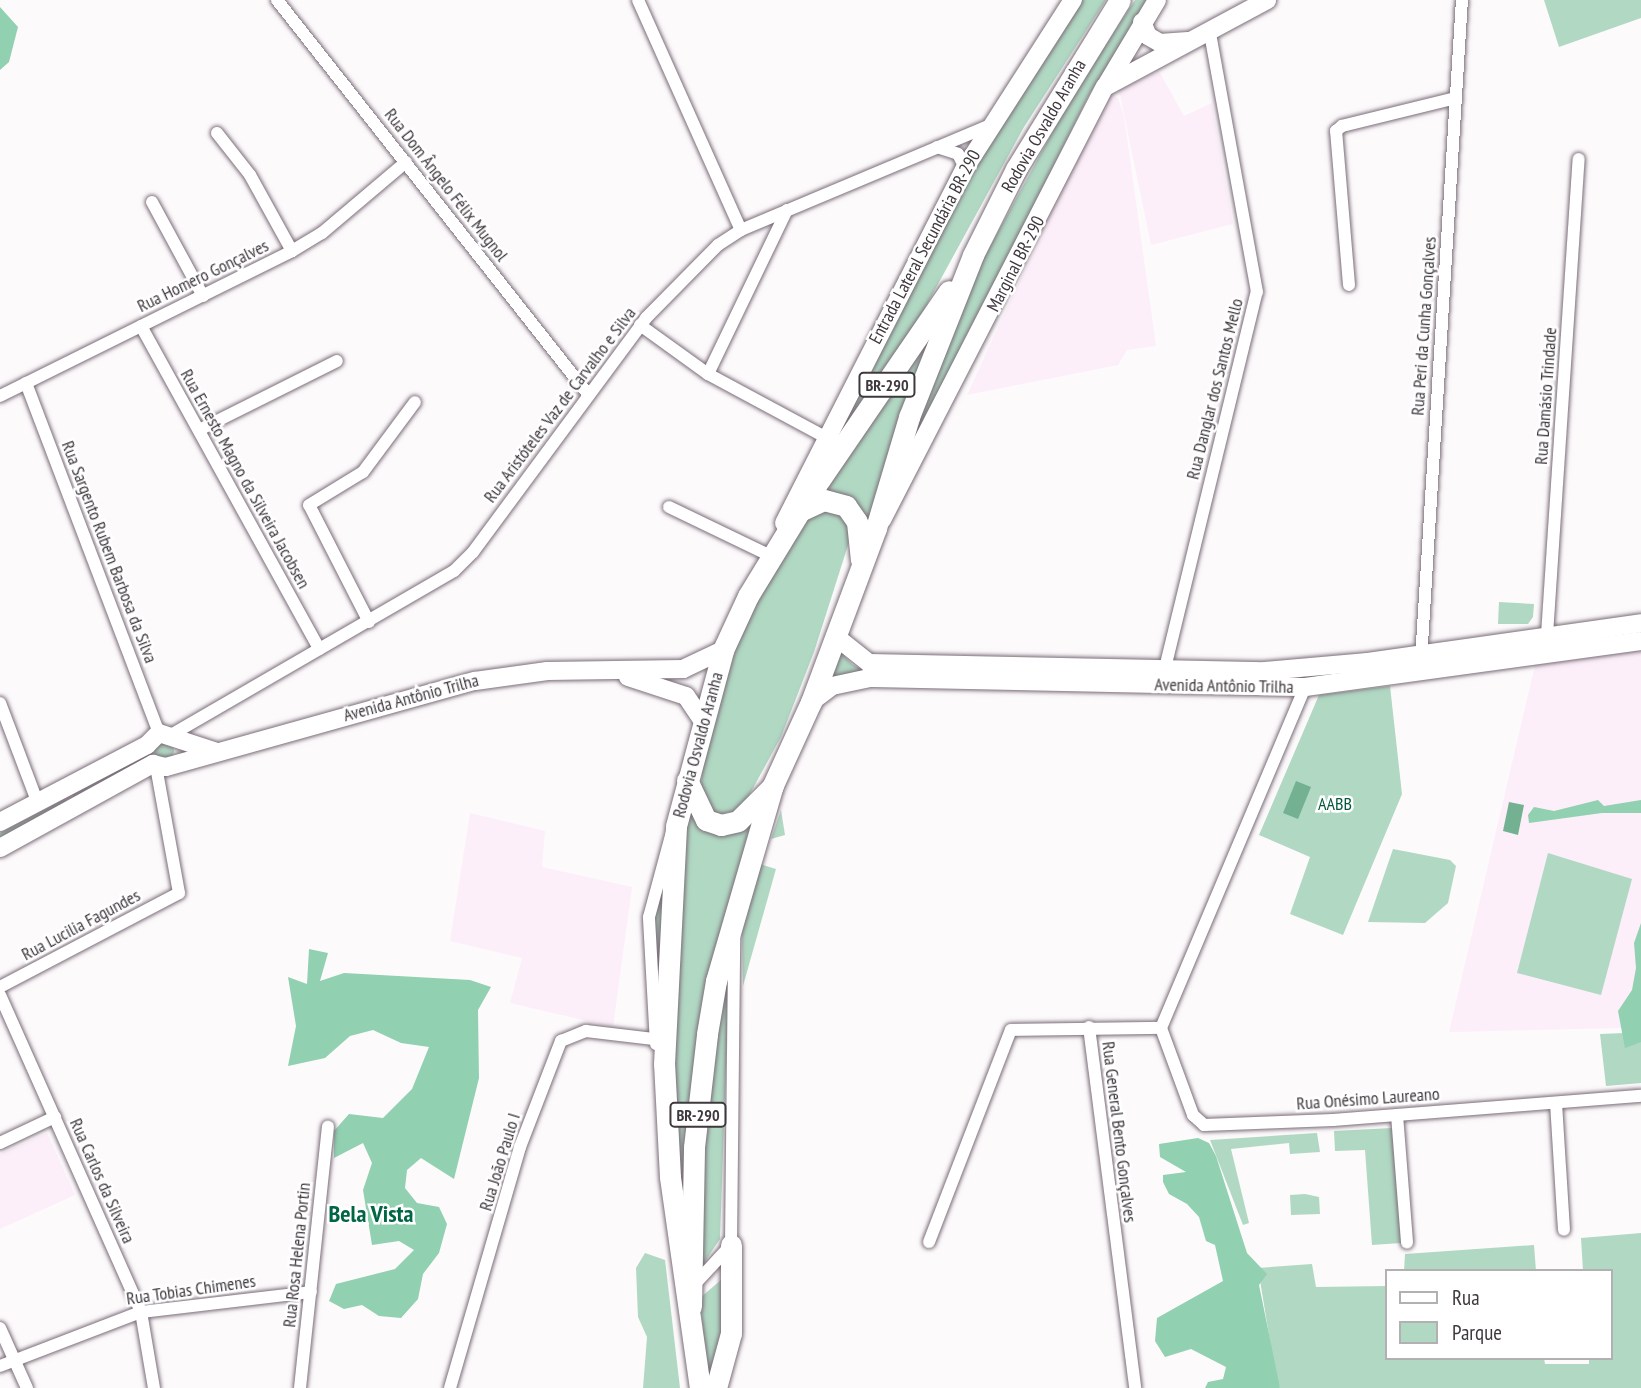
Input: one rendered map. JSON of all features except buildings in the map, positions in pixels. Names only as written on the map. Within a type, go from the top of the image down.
[{"type":"highway","name":"Rodovia Osvaldo Aranha","points":[[700,1388],[693,1296],[694,1147],[716,981],[773,785],[811,702],[876,528],[909,416],[973,254],[1016,169],[1120,0]]},
{"type":"highway","name":"Rodovia Osvaldo Aranha","points":[[693,1296],[670,1177],[664,1064],[676,826],[687,780],[723,650],[774,549],[973,254]]},
{"type":"highway","name":"BR-290","points":[[798,512],[824,500],[846,506],[857,522],[862,563]]},
{"type":"highway","name":"BR-290","points":[[687,780],[706,820],[721,825],[738,821],[773,785]]},
{"type":"highway","points":[[716,1388],[731,1333],[731,1245]]},
{"type":"main road","name":"Entrada Lateral Secundária BR-290","points":[[774,549],[825,437],[965,168],[1073,0]]},
{"type":"main road","name":"Marginal BR-290","points":[[876,528],[928,437],[1104,87],[1157,0]]},
{"type":"main road","points":[[1104,87],[1267,0]]},
{"type":"main road","points":[[1142,22],[1148,36],[1160,43],[1204,36]]},
{"type":"main road","name":"Avenida Antônio Trilha","points":[[870,670],[1305,687],[1547,635],[1641,623]]},
{"type":"main road","points":[[835,636],[870,670]]},
{"type":"main road","name":"Avenida Antônio Trilha","points":[[811,702],[832,686],[870,670],[1165,668],[1265,671],[1421,664],[1641,640]]},
{"type":"main road","name":"Avenida Antônio Trilha","points":[[0,848],[154,765],[174,764],[220,753],[475,681],[547,671],[682,669],[723,650]]},
{"type":"main road","name":"Avenida Antônio Trilha","points":[[608,671],[676,690],[693,702],[703,721]]},
{"type":"main road","points":[[0,822],[164,738],[220,753]]},
{"type":"main road","points":[[164,738],[180,753],[174,764]]},
{"type":"main road","points":[[154,765],[164,738]]},
{"type":"street","name":"Rua Dom Ângelo Félix Mugnol","points":[[277,0],[587,393]]},
{"type":"street","points":[[638,0],[741,230]]},
{"type":"street","name":"Rua Peri da Cunha Gonçalves","points":[[1421,664],[1461,0]]},
{"type":"street","name":"Rua Danglar dos Santos Mello","points":[[1165,668],[1257,292],[1204,36]]},
{"type":"street","points":[[1349,285],[1336,131],[1342,125],[1456,98]]},
{"type":"street","name":"Rua Aristóteles Vaz de Carvalho e Silva","points":[[164,738],[369,622],[453,571],[473,552],[587,393],[640,325],[694,265],[741,230],[993,124]]},
{"type":"street","points":[[217,133],[250,175],[292,251]]},
{"type":"street","points":[[937,147],[953,150],[965,168]]},
{"type":"street","name":"Rua Damásio Trindade","points":[[1547,635],[1579,159]]},
{"type":"street","name":"Rua Homero Gonçalves","points":[[0,396],[292,251],[322,233],[406,162]]},
{"type":"street","points":[[152,202],[203,296]]},
{"type":"street","points":[[708,374],[787,211]]},
{"type":"street","points":[[640,325],[708,374],[825,437]]},
{"type":"street","name":"Rua Ernesto Magno da Silveira Jacobsen","points":[[141,326],[319,649]]},
{"type":"street","points":[[199,430],[337,362]]},
{"type":"street","name":"Rua Sargento Rubem Barbosa da Silva","points":[[26,383],[164,738]]},
{"type":"street","points":[[369,622],[308,511],[311,501],[363,472],[415,402]]},
{"type":"street","points":[[669,507],[774,549]]},
{"type":"street","points":[[1161,1028],[1305,687]]},
{"type":"street","points":[[0,703],[37,802]]},
{"type":"street","name":"Rua Lucilia Fagundes","points":[[0,987],[179,893],[154,765]]},
{"type":"street","points":[[664,1064],[654,1039],[649,917],[664,847],[676,826]]},
{"type":"street","points":[[693,1296],[731,1245],[737,979],[733,926]]},
{"type":"street","name":"Rua Carlos da Silveira","points":[[0,995],[141,1312],[154,1388]]},
{"type":"street","points":[[929,1242],[1011,1030],[1088,1027]]},
{"type":"street","name":"Rua General Bento Gonçalves","points":[[1135,1388],[1088,1027],[1161,1028]]},
{"type":"street","name":"Rua Onésimo Laureano","points":[[1161,1028],[1193,1115],[1205,1125],[1397,1115],[1641,1096]]},
{"type":"street","name":"Rua João Paulo I","points":[[450,1388],[520,1147],[561,1041],[586,1031],[654,1039]]},
{"type":"street","points":[[1556,1103],[1564,1230]]},
{"type":"street","points":[[1397,1115],[1407,1243]]},
{"type":"street","points":[[0,1143],[55,1117]]},
{"type":"street","name":"Rua Rosa Helena Portin","points":[[300,1388],[328,1126]]},
{"type":"street","name":"Rua Tobias Chimenes","points":[[0,1366],[141,1312],[311,1292]]},
{"type":"street","points":[[0,1328],[27,1388]]},
{"type":"shaded area","points":[[0,7],[18,27],[9,62],[0,70]]},
{"type":"shaded area","points":[[1159,71],[1184,116],[1212,103],[1233,224],[1151,245],[1119,90]]},
{"type":"shaded area","points":[[1112,95],[1118,98],[1124,116],[1156,346],[1127,350],[1118,365],[967,395],[1102,101]]},
{"type":"shaded area","points":[[1641,650],[1641,1006],[1623,1028],[1449,1032],[1535,665]]},
{"type":"shaded area","points":[[1296,781],[1311,787],[1298,819],[1283,813]]},
{"type":"shaded area","points":[[1598,800],[1604,806],[1641,800],[1641,813],[1602,813],[1529,823],[1528,815],[1534,807],[1554,811]]},
{"type":"shaded area","points":[[1509,802],[1524,805],[1518,835],[1503,831]]},
{"type":"shaded area","points":[[470,813],[545,831],[542,867],[632,887],[613,1027],[510,1003],[522,958],[450,941]]},
{"type":"shaded area","points":[[1641,923],[1641,1042],[1625,1048],[1618,1011],[1632,990],[1636,968],[1634,943]]},
{"type":"shaded area","points":[[309,949],[328,953],[320,981],[344,973],[470,980],[491,987],[478,1010],[479,1078],[454,1179],[421,1158],[407,1170],[405,1188],[417,1203],[439,1207],[447,1224],[439,1253],[423,1274],[418,1299],[401,1318],[379,1316],[362,1305],[344,1309],[329,1301],[336,1284],[395,1269],[414,1250],[399,1241],[372,1245],[363,1190],[372,1163],[363,1143],[334,1158],[334,1131],[349,1114],[383,1118],[412,1089],[429,1047],[401,1043],[373,1030],[350,1036],[325,1058],[288,1066],[296,1026],[288,977],[307,984]]},
{"type":"shaded area","points":[[47,1133],[75,1195],[0,1229],[0,1154]]},
{"type":"shaded area","points":[[1198,1138],[1209,1143],[1216,1156],[1247,1253],[1267,1274],[1259,1285],[1280,1388],[1205,1388],[1208,1382],[1223,1379],[1226,1367],[1191,1349],[1165,1357],[1155,1341],[1157,1318],[1223,1281],[1215,1245],[1206,1241],[1199,1217],[1187,1204],[1169,1194],[1163,1182],[1163,1175],[1186,1172],[1160,1157],[1159,1144]]},
{"type":"green space","points":[[1079,0],[1106,0],[1024,127],[903,348],[811,483],[991,133]]},
{"type":"green space","points":[[1135,0],[1151,0],[1089,95],[932,409],[914,457],[903,458],[963,296],[1070,100]]},
{"type":"green space","points":[[1544,0],[1641,0],[1641,18],[1559,47]]},
{"type":"green space","points":[[935,326],[868,525],[853,499],[838,494],[822,497]]},
{"type":"green space","points":[[829,507],[842,511],[851,526],[850,539],[814,652],[781,737],[741,810],[712,816],[701,792],[702,762],[737,645],[757,599],[794,538],[807,520]]},
{"type":"green space","points":[[1499,602],[1534,604],[1533,617],[1528,624],[1498,624]]},
{"type":"green space","points":[[839,651],[852,664],[864,671],[832,677]]},
{"type":"green space","name":"AABB","points":[[1390,686],[1402,794],[1343,935],[1290,914],[1310,857],[1259,835],[1319,695]]},
{"type":"green space","points":[[164,741],[171,744],[174,751],[171,758],[164,761],[157,758],[154,751],[157,744]]},
{"type":"green space","points":[[141,758],[143,762],[75,799],[73,795]]},
{"type":"green space","points":[[65,799],[67,803],[0,839],[0,833]]},
{"type":"green space","points":[[766,801],[718,951],[682,1220],[674,1180],[671,965],[688,810],[705,829]]},
{"type":"green space","points":[[781,810],[785,835],[771,839]]},
{"type":"green space","points":[[1393,849],[1450,860],[1456,866],[1448,903],[1425,923],[1368,922]]},
{"type":"green space","points":[[667,853],[659,1027],[653,922]]},
{"type":"green space","points":[[1548,853],[1632,879],[1601,995],[1517,973]]},
{"type":"green space","points":[[760,864],[776,869],[743,986],[742,933]]},
{"type":"green space","points":[[730,950],[720,1239],[699,1270],[700,1144]]},
{"type":"green space","points":[[1641,1026],[1641,1083],[1606,1086],[1600,1034],[1625,1033]]},
{"type":"green space","points":[[1392,1128],[1401,1243],[1372,1245],[1365,1150],[1335,1151],[1334,1131]]},
{"type":"green space","points":[[1317,1133],[1320,1152],[1290,1154],[1289,1143],[1231,1149],[1249,1223],[1243,1225],[1210,1140]]},
{"type":"green space","points":[[1290,1195],[1319,1197],[1320,1214],[1291,1215]]},
{"type":"green space","points":[[1641,1233],[1641,1388],[1280,1388],[1276,1378],[1258,1268],[1312,1264],[1316,1287],[1386,1286],[1386,1360],[1544,1360],[1545,1364],[1589,1364],[1589,1360],[1613,1360],[1613,1269],[1583,1269],[1581,1238]]},
{"type":"green space","points":[[1534,1245],[1536,1269],[1404,1269],[1405,1254]]},
{"type":"green space","points":[[645,1253],[665,1260],[680,1388],[643,1388],[647,1337],[638,1317],[636,1268]]},
{"type":"green space","points":[[729,1273],[730,1301],[708,1388],[700,1298]]},
{"type":"district","name":"Bela Vista","points":[[371,1214]]}]
